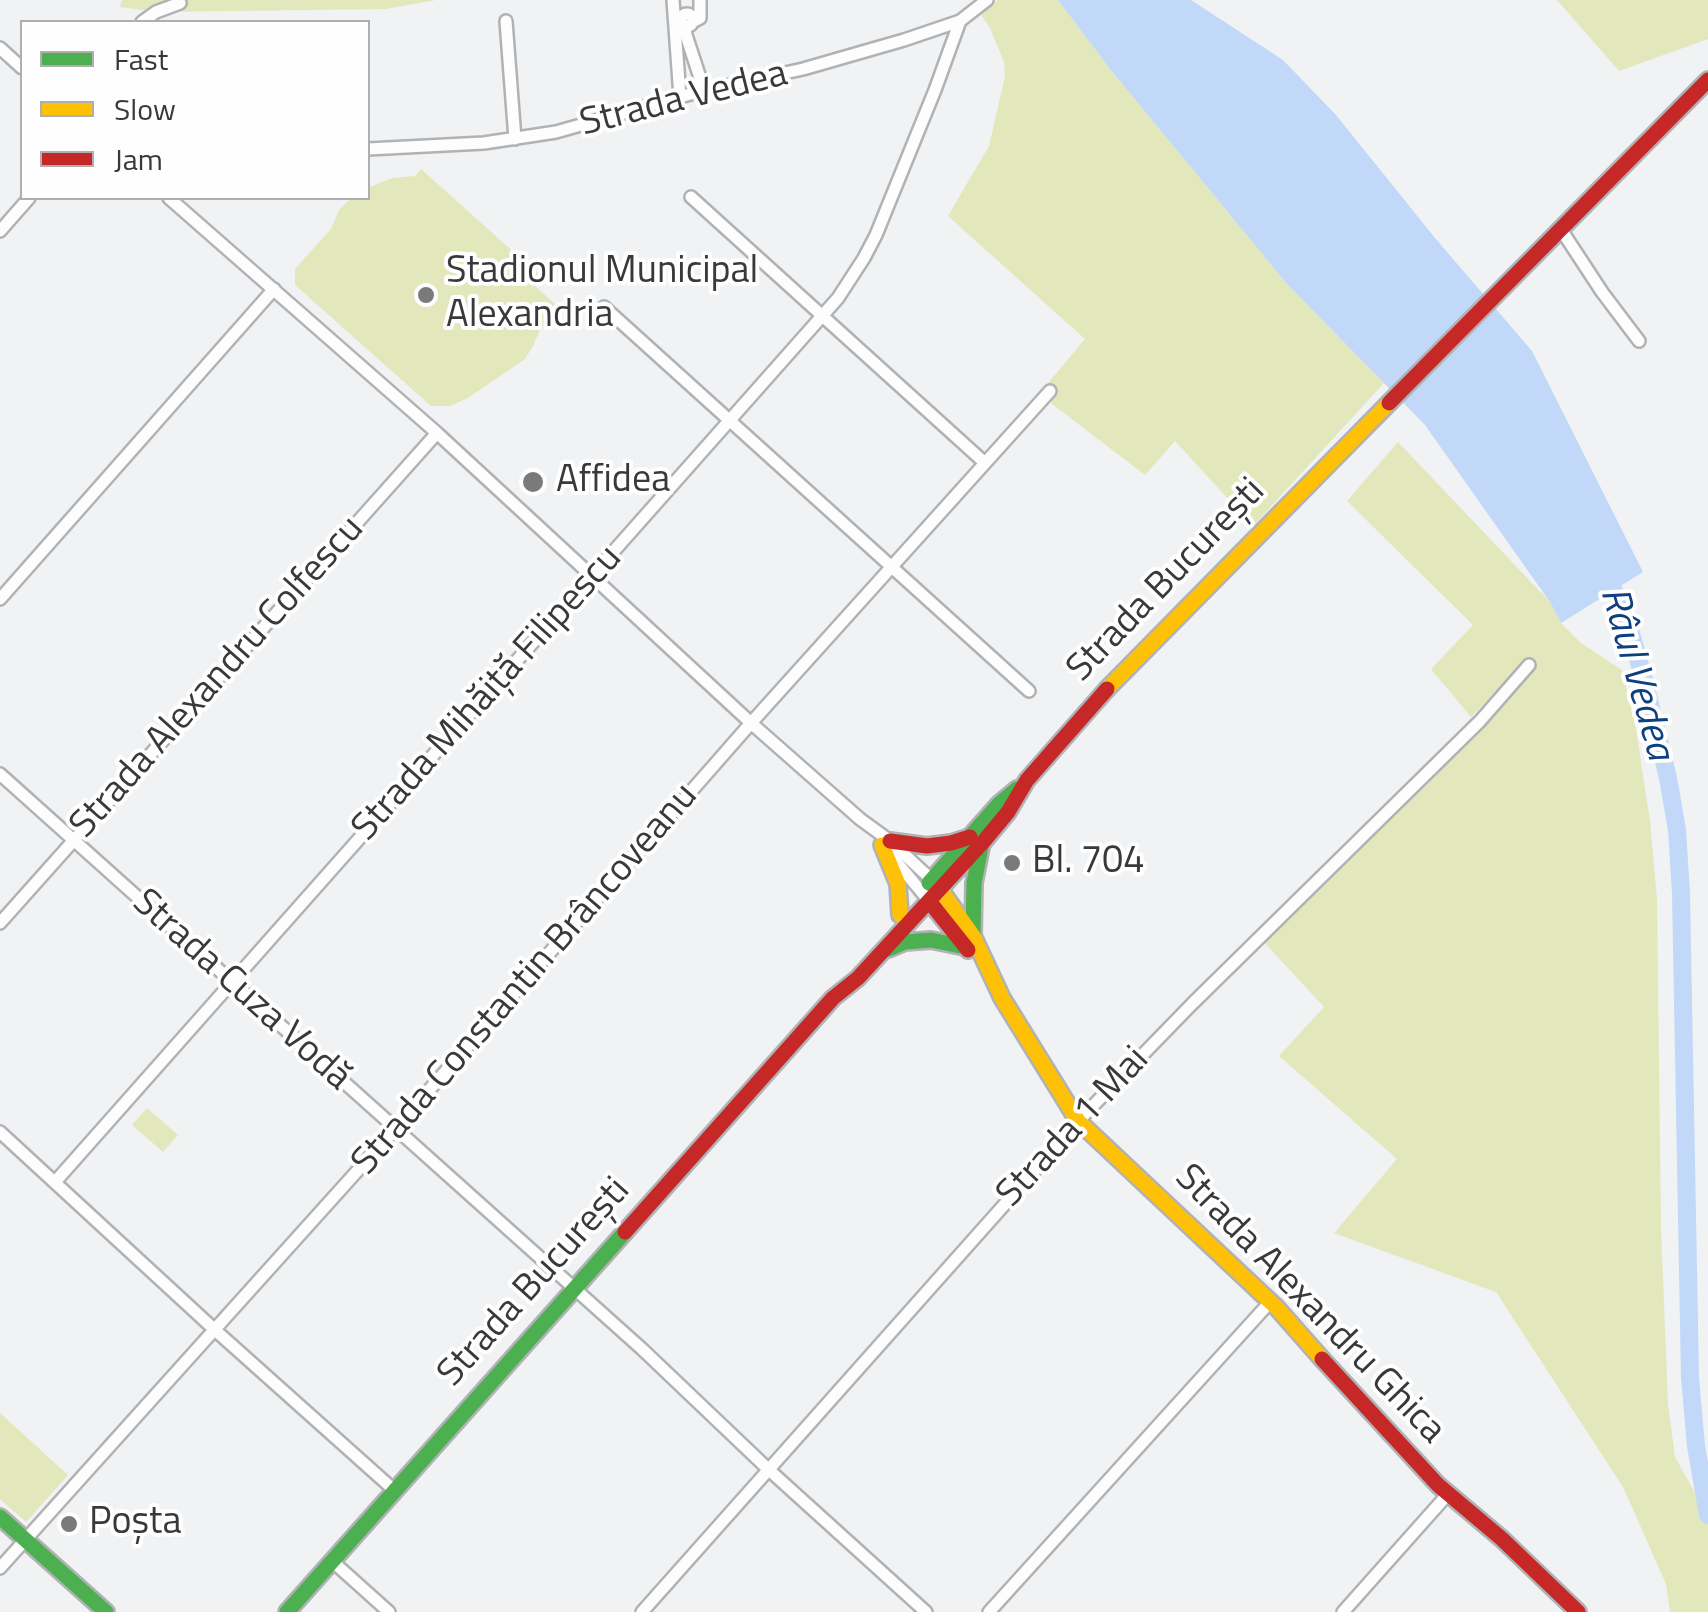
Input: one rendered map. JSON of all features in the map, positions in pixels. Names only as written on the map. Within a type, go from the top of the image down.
[{"type":"main road","name":"Strada București","points":[[286,1612],[833,998],[883,952],[977,838],[998,804],[1027,780],[1099,697],[1708,80]]},
{"type":"main road","points":[[883,952],[917,940],[969,941],[977,838],[927,846],[882,839],[898,884],[900,914]]},
{"type":"main road","name":"Strada București","points":[[833,998],[849,971],[900,914],[931,890]]},
{"type":"main road","name":"Strada Alexandru Ghica","points":[[931,890],[969,941],[1078,1120],[1270,1301],[1448,1494],[1578,1612]]},
{"type":"main road","points":[[0,1517],[106,1612]]},
{"type":"street","points":[[673,0],[704,90]]},
{"type":"street","points":[[683,22],[700,18],[700,0]]},
{"type":"street","name":"Strada Vedea","points":[[370,150],[515,139],[556,132],[704,90],[824,64],[960,21],[987,0]]},
{"type":"street","points":[[145,20],[180,3]]},
{"type":"street","name":"Strada Mihăiță Filipescu","points":[[55,1182],[850,282],[876,235],[960,21]]},
{"type":"street","points":[[506,22],[515,139]]},
{"type":"street","points":[[680,97],[683,22]]},
{"type":"street","points":[[0,48],[20,66]]},
{"type":"street","points":[[691,198],[985,463]]},
{"type":"street","points":[[0,231],[28,200]]},
{"type":"street","name":"Strada Alexandru Ghica","points":[[172,200],[437,433],[882,839],[931,890]]},
{"type":"street","points":[[1560,228],[1639,341]]},
{"type":"street","points":[[0,598],[274,288]]},
{"type":"street","points":[[604,307],[1029,692]]},
{"type":"street","name":"Strada Constantin Brâncoveanu","points":[[0,1568],[1050,391]]},
{"type":"street","name":"Strada Alexandru Colfescu","points":[[0,924],[437,433]]},
{"type":"street","name":"Strada 1 Mai","points":[[642,1612],[1078,1120],[1480,722],[1529,666]]},
{"type":"street","name":"Strada Cuza Vodă","points":[[0,774],[655,1361],[926,1612]]},
{"type":"street","points":[[0,1132],[394,1490]]},
{"type":"street","points":[[989,1612],[1270,1301]]},
{"type":"street","points":[[1344,1612],[1448,1494]]},
{"type":"street","points":[[332,1560],[390,1612]]},
{"type":"green space","points":[[122,0],[436,0],[386,9],[156,12],[120,7]]},
{"type":"green space","points":[[998,0],[1058,0],[1287,284],[1384,383],[1253,526],[1175,441],[1145,475],[1039,394],[1085,339],[948,216],[989,146],[1005,76],[1004,62],[980,13]]},
{"type":"green space","points":[[1557,0],[1708,0],[1708,39],[1619,71]]},
{"type":"green space","name":"Stadionul Municipal Alexandria","points":[[421,169],[538,274],[533,284],[557,306],[525,359],[450,406],[431,406],[295,285],[295,269],[331,229],[339,210],[349,200],[370,200],[370,187],[392,178],[415,176]]},
{"type":"green space","points":[[1398,442],[1550,602],[1561,623],[1581,643],[1622,670],[1636,729],[1657,899],[1661,1229],[1668,1404],[1675,1457],[1708,1516],[1708,1612],[1670,1612],[1666,1584],[1623,1487],[1496,1292],[1334,1233],[1397,1159],[1279,1056],[1324,1007],[1263,941],[1406,804],[1532,671],[1527,659],[1471,717],[1431,669],[1473,625],[1347,501]]},
{"type":"green space","points":[[147,1108],[178,1135],[163,1152],[132,1125]]},
{"type":"green space","points":[[0,1413],[68,1475],[26,1522],[0,1499]]},
{"type":"water","points":[[1058,0],[1191,0],[1283,60],[1336,115],[1532,351],[1643,572],[1561,623],[1425,425],[1287,284]]},
{"type":"waterway","name":"Râul Vedea","points":[[1605,570],[1628,623],[1644,680],[1677,830],[1690,1378],[1708,1515]]},
{"type":"traffic: fast","points":[[929,883],[1017,789]]},
{"type":"traffic: fast","points":[[973,936],[974,883],[981,847]]},
{"type":"traffic: fast","points":[[888,949],[905,942],[931,940],[965,947]]},
{"type":"traffic: fast","points":[[287,1612],[625,1232]]},
{"type":"traffic: fast","points":[[0,1517],[106,1612]]},
{"type":"traffic: slow","points":[[1107,689],[1389,403]]},
{"type":"traffic: slow","points":[[882,845],[898,884],[900,915]]},
{"type":"traffic: slow","points":[[940,889],[973,936],[1002,998],[1078,1121],[1277,1308],[1322,1359]]},
{"type":"traffic: jam","points":[[1389,403],[1708,80]]},
{"type":"traffic: jam","points":[[625,1232],[833,998],[858,978],[984,841],[1027,780],[1107,689]]},
{"type":"traffic: jam","points":[[890,841],[927,846],[970,837]]},
{"type":"traffic: jam","points":[[929,901],[968,950]]},
{"type":"traffic: jam","points":[[1322,1359],[1438,1485],[1502,1539],[1578,1612]]},
{"type":"place","name":"Stadionul Municipal Alexandria","points":[[426,295]]},
{"type":"place","name":"Affidea","points":[[533,482]]},
{"type":"place","name":"Bl. 704","points":[[1012,863]]},
{"type":"place","name":"Poșta","points":[[69,1524]]}]
